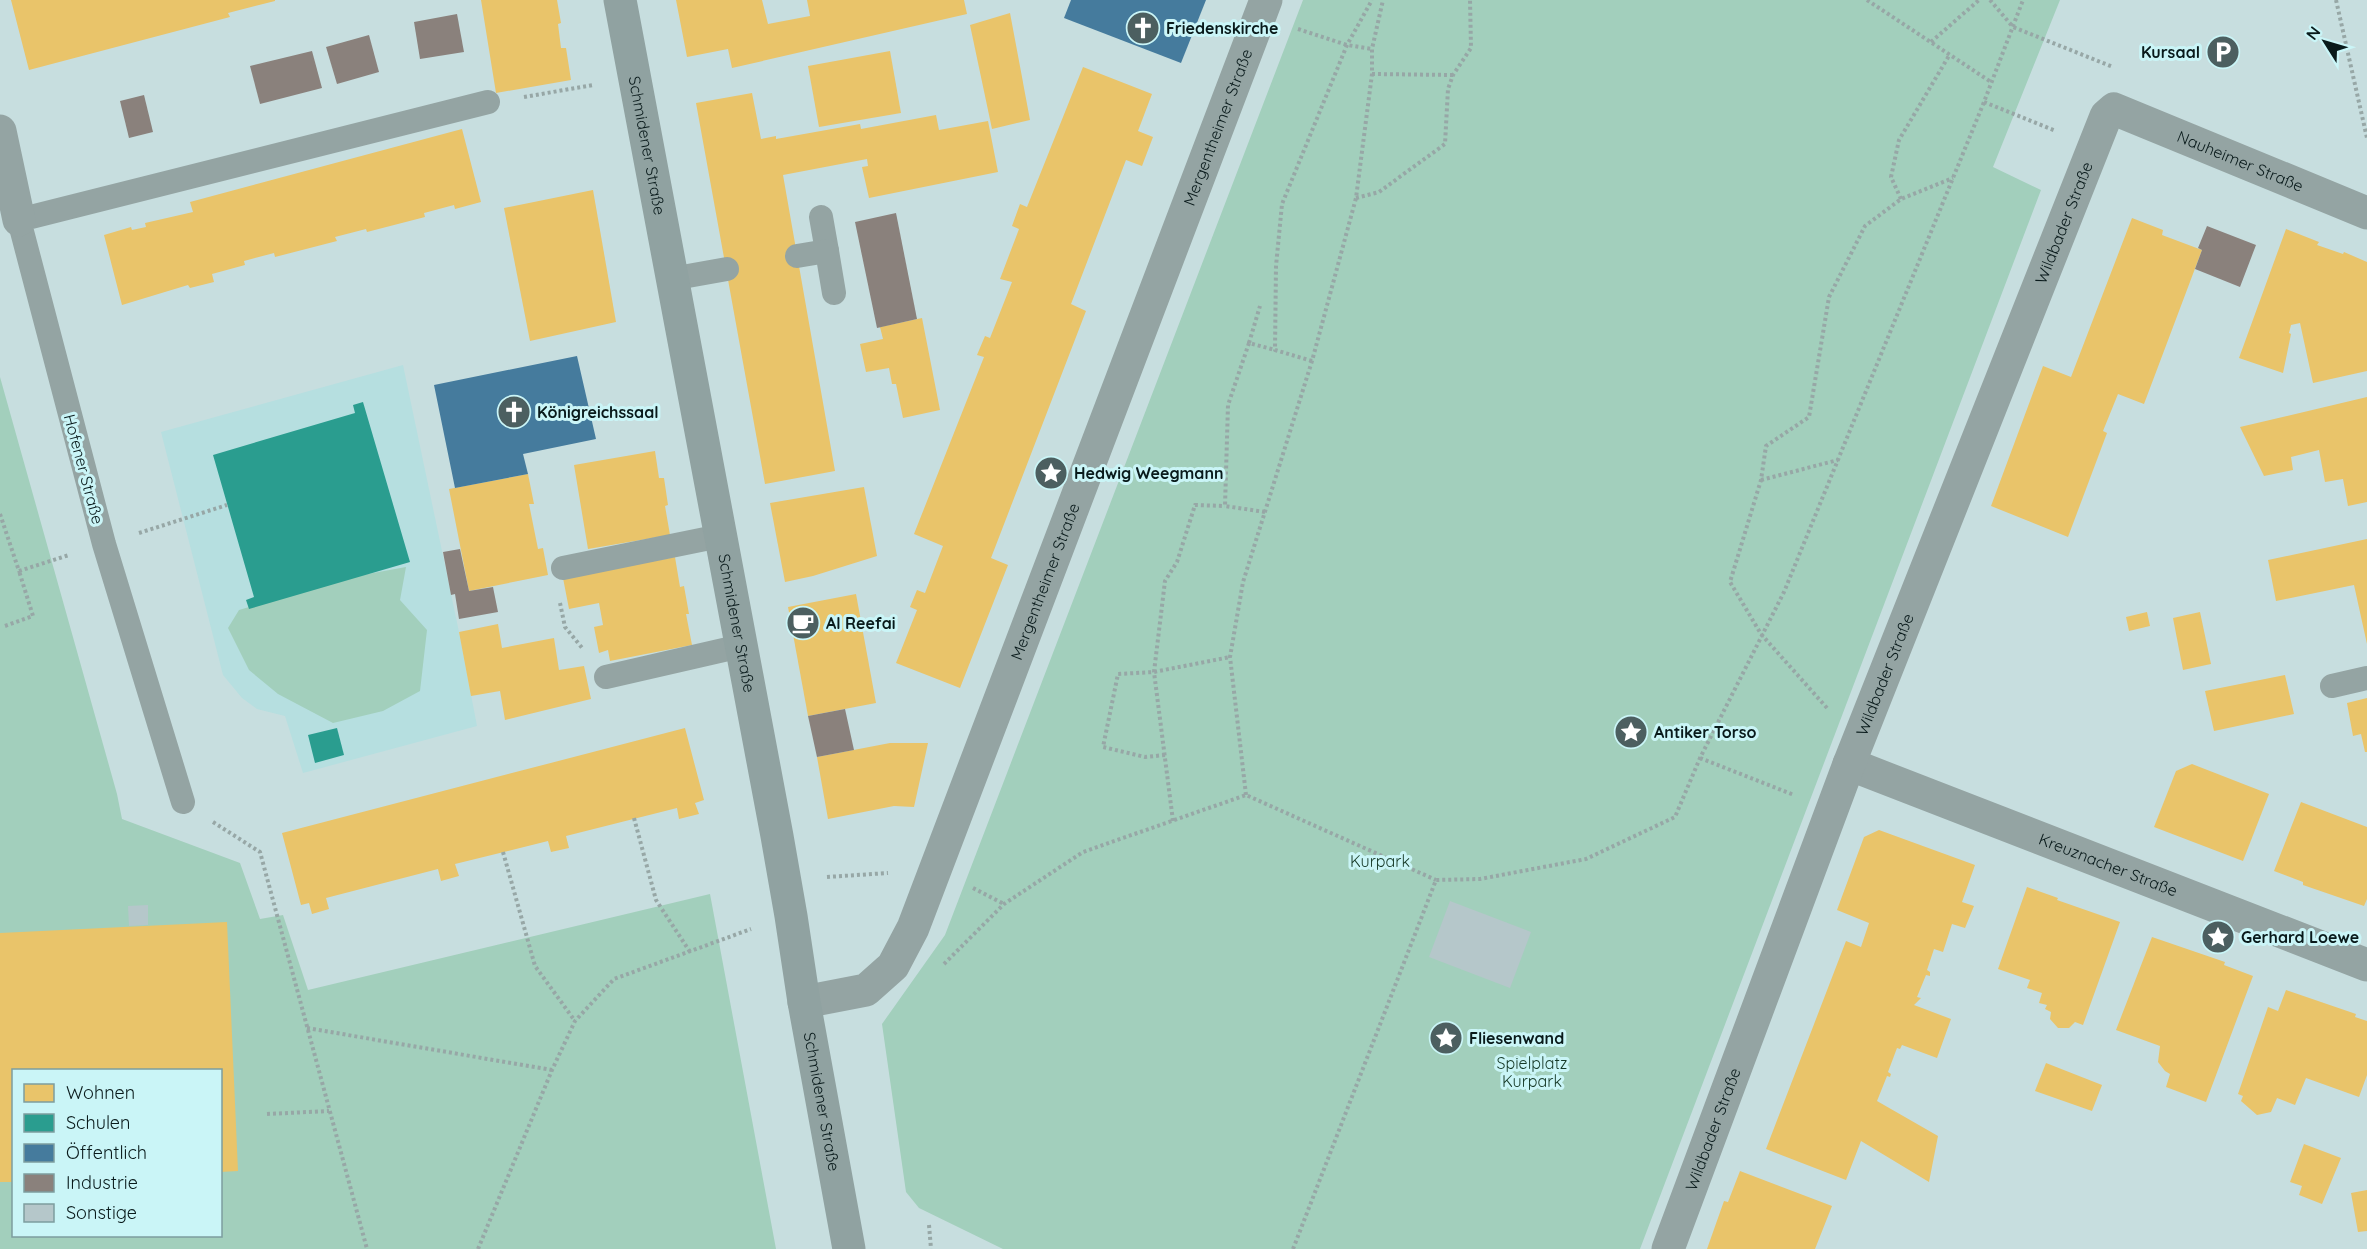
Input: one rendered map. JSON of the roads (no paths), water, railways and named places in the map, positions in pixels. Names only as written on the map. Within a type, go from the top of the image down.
[{"type":"main road","name":"Schmidener Straße","points":[[620,0],[792,916],[804,1002],[849,1249]]},
{"type":"street","name":"Mergentheimer Straße","points":[[804,1002],[866,990],[893,966],[913,927],[1263,8]]},
{"type":"street","name":"Wildbader Straße","points":[[1668,1249],[1831,809],[2093,145],[2106,116],[2114,109]]},
{"type":"street","name":"Nauheimer Straße","points":[[2114,109],[2367,213]]},
{"type":"street","name":"Hofener Straße","points":[[0,131],[19,220]]},
{"type":"street","name":"Kreuznacher Straße","points":[[1849,764],[2367,965]]},
{"type":"lane","points":[[19,220],[488,102]]},
{"type":"lane","points":[[821,217],[834,293]]},
{"type":"lane","name":"Hofener Straße","points":[[19,220],[104,544],[183,802]]},
{"type":"lane","points":[[797,256],[827,251]]},
{"type":"lane","points":[[671,279],[727,269]]},
{"type":"lane","points":[[563,568],[720,536]]},
{"type":"lane","points":[[606,677],[741,646]]},
{"type":"lane","points":[[2332,686],[2367,678]]},
{"type":"place","name":"Friedenskirche","points":[[1143,28]]},
{"type":"place","name":"Kursaal","points":[[2223,52]]},
{"type":"place","name":"Königreichssaal","points":[[514,412]]},
{"type":"place","name":"Hedwig Weegmann","points":[[1051,473]]},
{"type":"place","name":"Al Reefai","points":[[803,623]]},
{"type":"place","name":"Antiker Torso","points":[[1631,732]]},
{"type":"place","name":"Gerhard Loewe","points":[[2218,937]]},
{"type":"place","name":"Fliesenwand","points":[[1446,1038]]},
{"type":"park label","name":"Kurpark","points":[[1380,861]]},
{"type":"park label","name":"Spielplatz Kurpark","points":[[1532,1072]]}]
